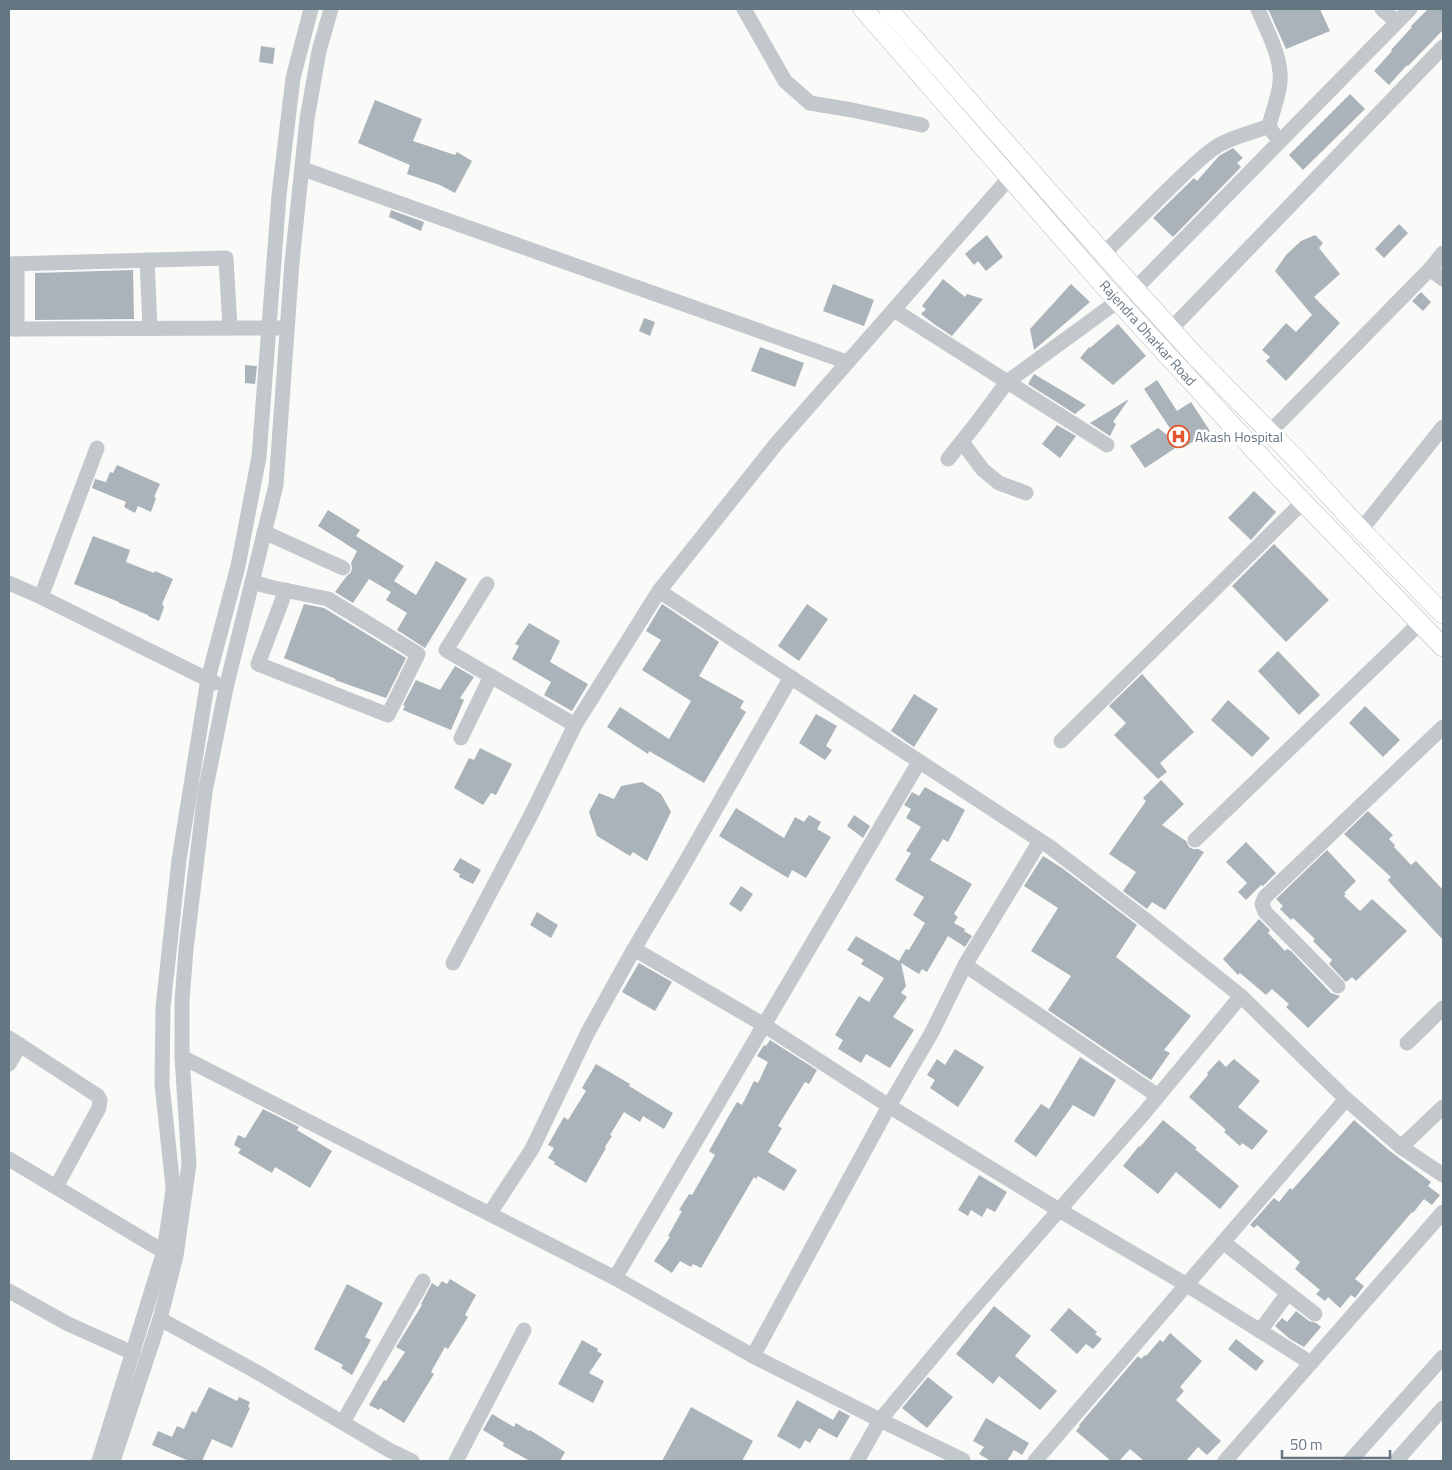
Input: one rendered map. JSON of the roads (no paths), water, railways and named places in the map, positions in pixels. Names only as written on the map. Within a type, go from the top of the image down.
[{"type":"main road","name":"Rajendra Dharkar Road","points":[[863,9],[1182,371],[1282,480],[1443,647]]},
{"type":"main road","name":"Rajendra Dharkar Road","points":[[888,9],[1196,357],[1443,614]]},
{"type":"street","points":[[113,1461],[132,1381],[133,1352],[164,1251],[171,1205],[172,1187],[162,1084],[163,1007],[179,860],[208,679],[240,556],[259,457],[280,194],[293,78],[311,9]]},
{"type":"street","points":[[99,1461],[160,1319],[176,1256],[188,1164],[182,1057],[182,1001],[186,949],[205,792],[226,688],[276,485],[292,262],[307,119],[320,51],[331,9]]},
{"type":"street","points":[[744,9],[785,80],[810,103],[922,125]]},
{"type":"street","points":[[1258,9],[1276,52],[1280,73],[1279,87],[1269,126],[1279,142]]},
{"type":"street","points":[[1382,9],[1397,22]]},
{"type":"street","points":[[1135,289],[1410,9]]},
{"type":"street","points":[[1171,329],[1443,47]]},
{"type":"street","points":[[1103,254],[1184,174],[1217,146],[1269,126]]},
{"type":"street","points":[[453,963],[531,815],[575,725],[659,591],[776,444],[1010,177],[1026,165]]},
{"type":"street","points":[[303,169],[847,362]]},
{"type":"street","points":[[280,194],[300,196]]},
{"type":"street","points":[[1270,432],[1430,269],[1443,253]]},
{"type":"street","points":[[230,328],[226,258],[13,264],[13,329],[288,328]]},
{"type":"street","points":[[147,260],[150,328]]},
{"type":"street","points":[[1430,269],[1443,279]]},
{"type":"street","points":[[948,459],[1007,382],[1118,300]]},
{"type":"street","points":[[894,310],[1107,445]]},
{"type":"street","points":[[1182,371],[1196,357]]},
{"type":"street","points":[[1361,530],[1443,427]]},
{"type":"street","points":[[962,442],[983,470],[999,483],[1026,493]]},
{"type":"street","points":[[41,597],[97,448]]},
{"type":"street","points":[[1061,741],[1304,502]]},
{"type":"street","points":[[264,532],[343,568]]},
{"type":"street","points":[[240,556],[258,559]]},
{"type":"street","points":[[252,582],[328,599],[418,654],[388,715],[258,664],[286,590]]},
{"type":"street","points":[[9,583],[226,688]]},
{"type":"street","points":[[486,584],[446,650],[575,725]]},
{"type":"street","points":[[659,591],[1040,841],[1147,921],[1241,996],[1346,1099],[1401,1147],[1443,1175]]},
{"type":"street","points":[[1195,840],[1420,623]]},
{"type":"street","points":[[461,738],[491,676]]},
{"type":"street","points":[[490,1213],[532,1149],[588,1032],[791,677]]},
{"type":"street","points":[[1338,986],[1265,912],[1262,904],[1265,897],[1443,727]]},
{"type":"street","points":[[615,1278],[919,762]]},
{"type":"street","points":[[753,1356],[932,1032],[965,965],[1040,841]]},
{"type":"street","points":[[634,949],[764,1025],[890,1106],[1059,1210],[1187,1285],[1311,1363]]},
{"type":"street","points":[[965,965],[1158,1096]]},
{"type":"street","points":[[857,1461],[880,1420],[969,1312],[1158,1096],[1241,996]]},
{"type":"street","points":[[1407,1043],[1443,1008]]},
{"type":"street","points":[[9,1064],[14,1042],[98,1096],[100,1100],[99,1108],[56,1187]]},
{"type":"street","points":[[182,1057],[615,1278],[753,1356],[963,1461]]},
{"type":"street","points":[[1035,1461],[1346,1099]]},
{"type":"street","points":[[1401,1147],[1443,1107]]},
{"type":"street","points":[[9,1159],[164,1251]]},
{"type":"street","points":[[1225,1461],[1443,1212]]},
{"type":"street","points":[[1223,1242],[1315,1314]]},
{"type":"street","points":[[342,1422],[423,1281]]},
{"type":"street","points":[[9,1291],[68,1324],[133,1352]]},
{"type":"street","points":[[1260,1331],[1288,1293]]},
{"type":"street","points":[[160,1319],[412,1461]]},
{"type":"street","points":[[456,1461],[524,1330]]},
{"type":"street","points":[[1350,1461],[1443,1356]]},
{"type":"street","points":[[1396,1461],[1443,1408]]},
{"type":"place","name":"Akash Hospital","points":[[1179,437]]}]
